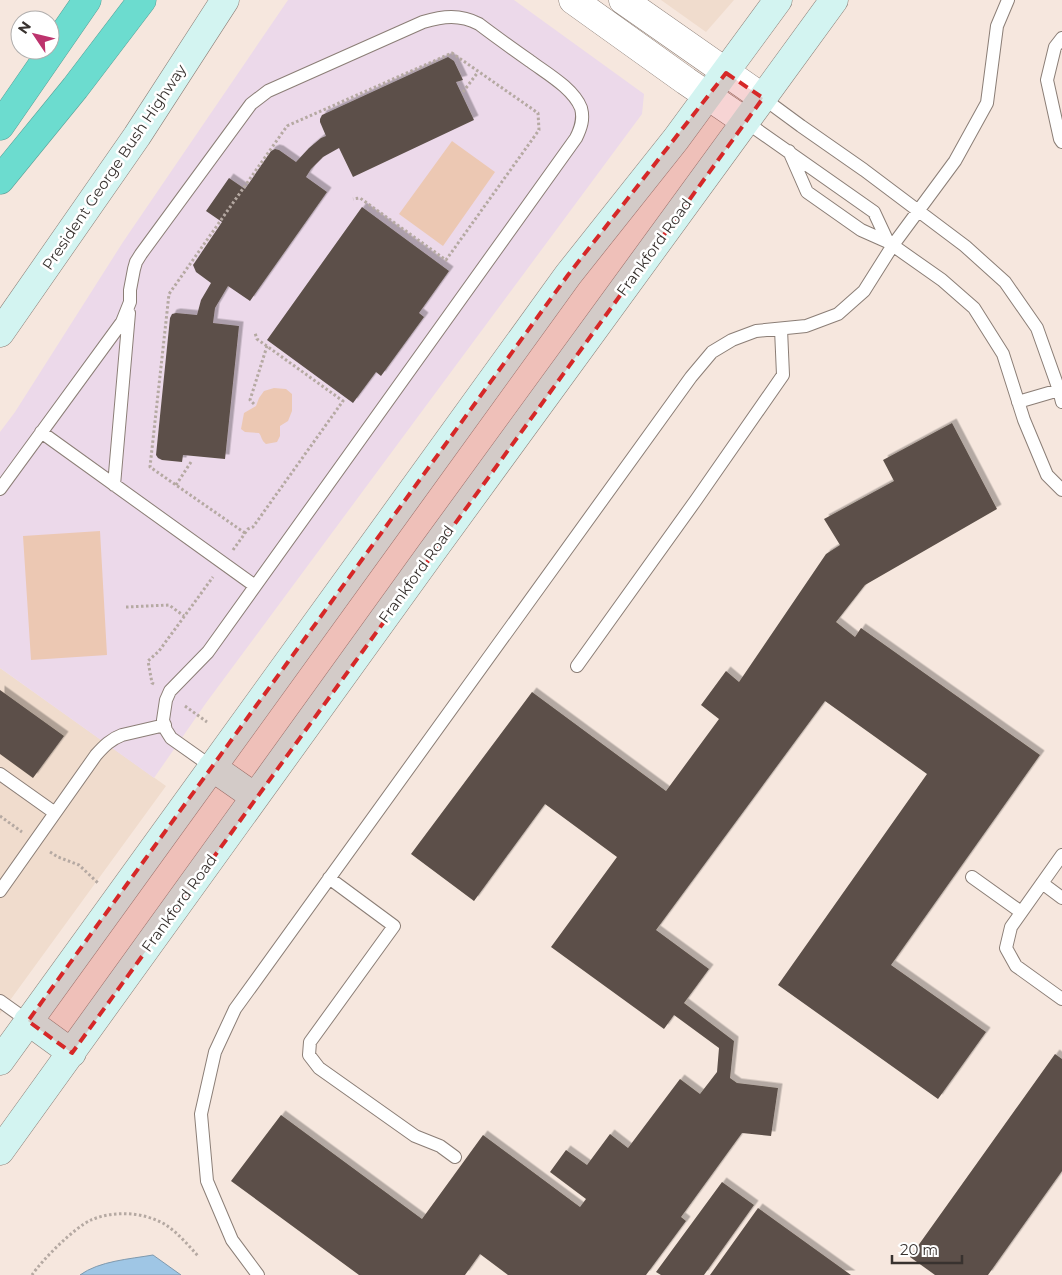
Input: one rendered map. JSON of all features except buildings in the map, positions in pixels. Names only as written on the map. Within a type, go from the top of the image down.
[{"type":"highway","points":[[0,126],[87,0]]},
{"type":"highway","points":[[0,180],[75,88],[142,0]]},
{"type":"main road","name":"President George Bush Highway","points":[[0,333],[137,136],[226,0]]},
{"type":"main road","points":[[0,1061],[568,275],[676,139],[778,0]]},
{"type":"main road","name":"Frankford Road","points":[[0,1151],[431,553],[834,0]]},
{"type":"main road","points":[[212,767],[255,797]]},
{"type":"main road","points":[[28,1021],[72,1053]]},
{"type":"street","points":[[573,0],[746,122]]},
{"type":"street","points":[[623,0],[763,98]]},
{"type":"lane","points":[[258,1275],[232,1240],[207,1181],[202,1114],[215,1052],[235,1009],[691,377],[712,352],[732,340],[756,331],[806,326],[838,314],[864,291],[890,244],[955,161],[987,103],[997,26],[1008,0]]},
{"type":"lane","points":[[114,485],[130,290],[136,262],[251,104],[268,91],[422,22],[452,16],[479,24],[559,82],[572,94],[582,113],[580,130],[576,138],[208,652],[170,691],[166,700],[163,720],[171,738],[212,767]]},
{"type":"lane","points":[[1062,38],[1055,47],[1047,80],[1062,142]]},
{"type":"lane","points":[[763,98],[918,210],[965,246],[1005,282],[1036,328],[1060,396],[1018,402]]},
{"type":"lane","points":[[746,122],[874,212],[890,244]]},
{"type":"lane","points":[[788,151],[807,192],[861,230],[890,244],[942,280],[974,308],[1003,354],[1024,420],[1047,475],[1062,490]]},
{"type":"lane","points":[[0,488],[122,322],[130,302]]},
{"type":"lane","points":[[577,666],[783,375],[781,329]]},
{"type":"lane","points":[[41,432],[256,586]]},
{"type":"lane","points":[[0,891],[105,744],[122,735],[165,725]]},
{"type":"lane","points":[[0,774],[55,813]]},
{"type":"lane","points":[[1062,855],[1011,927],[1006,948],[1016,966],[1062,999]]},
{"type":"lane","points":[[972,877],[1021,912]]},
{"type":"lane","points":[[329,878],[394,926],[310,1042],[309,1055],[320,1068],[415,1136],[440,1146],[455,1157]]},
{"type":"lane","points":[[1042,884],[1062,898]]},
{"type":"lane","points":[[0,1001],[28,1021]]},
{"type":"path","points":[[245,533],[150,467],[169,294],[286,126],[452,53],[538,113],[539,130],[446,260],[360,198],[353,199]]},
{"type":"path","points":[[463,92],[478,72]]},
{"type":"path","points":[[231,552],[248,529],[253,527],[342,401],[256,339],[255,333]]},
{"type":"path","points":[[254,404],[250,400],[266,346]]},
{"type":"path","points":[[176,485],[191,462]]},
{"type":"path","points":[[156,686],[152,683],[148,661],[159,651],[213,577]]},
{"type":"path","points":[[126,607],[169,605],[184,616]]},
{"type":"path","points":[[184,706],[207,722]]},
{"type":"path","points":[[0,816],[25,834]]},
{"type":"path","points":[[48,850],[58,857],[79,865],[103,886]]},
{"type":"path","points":[[32,1275],[72,1233],[91,1220],[115,1214],[134,1214],[149,1217],[166,1225],[199,1257]]},
{"type":"highlighted area","points":[[726,73],[763,98],[72,1053],[28,1021],[568,275]]},
{"type":"shaded area","points":[[288,0],[514,0],[644,94],[642,114],[206,703],[154,778],[0,668],[0,432],[15,412],[123,242]]},
{"type":"shaded area","points":[[661,0],[734,0],[706,32]]},
{"type":"shaded area","points":[[452,141],[495,172],[443,246],[399,214]]},
{"type":"shaded area","points":[[274,388],[286,389],[292,394],[292,411],[288,421],[280,426],[280,436],[277,442],[266,444],[259,433],[245,432],[241,429],[244,413],[256,406],[264,391]]},
{"type":"shaded area","points":[[100,531],[107,655],[31,660],[23,536]]},
{"type":"shaded area","points":[[0,668],[166,786],[0,1014]]},
{"type":"water","points":[[153,1255],[181,1275],[80,1275],[105,1264]]}]
